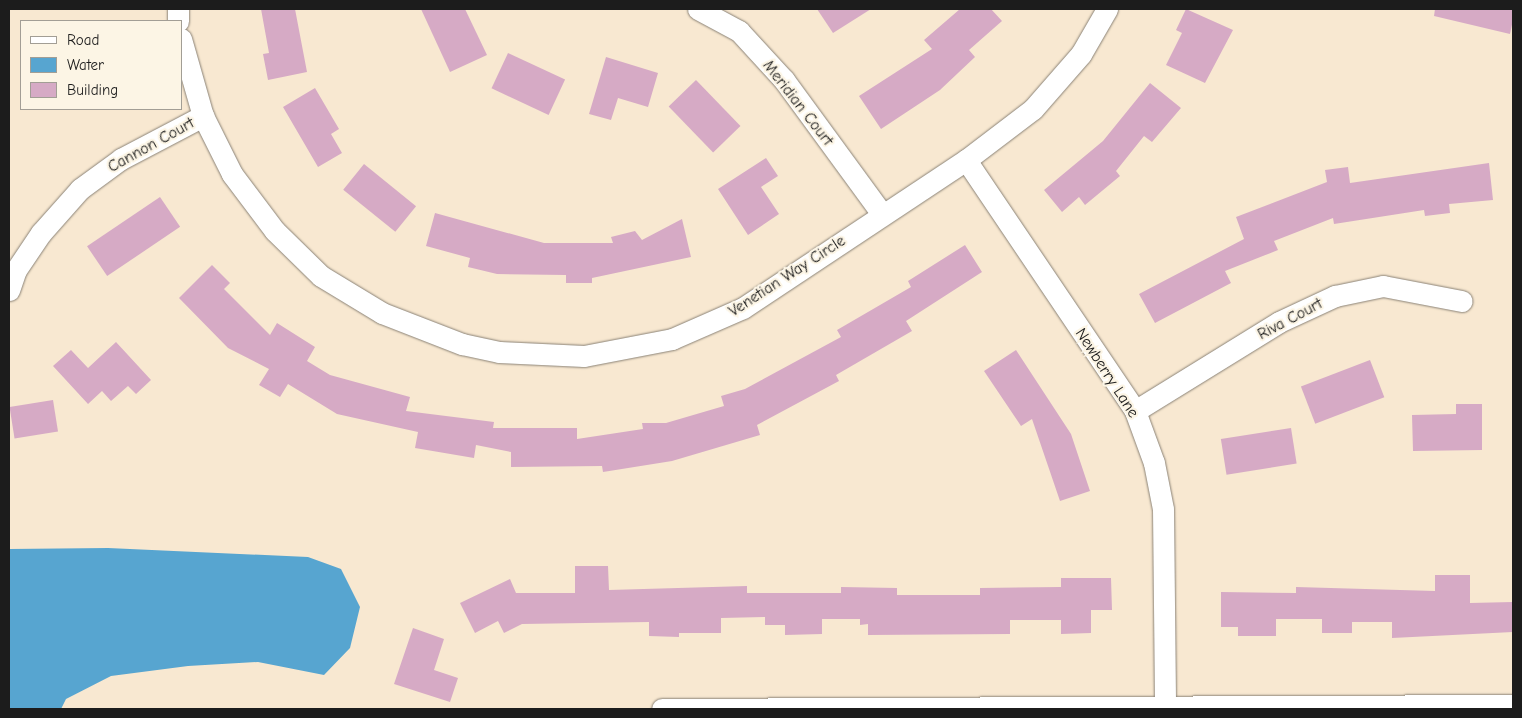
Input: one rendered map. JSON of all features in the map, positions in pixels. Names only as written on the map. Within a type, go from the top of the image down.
[{"type":"street","name":"Meridian Court","points":[[698,9],[739,32],[784,80],[882,214]]},
{"type":"street","name":"Venetian Way Circle","points":[[182,43],[202,116],[253,204],[321,276],[420,330],[500,352],[584,356],[672,339],[742,308],[966,160],[1033,109],[1081,54],[1107,9]]},
{"type":"street","name":"Cannon Court","points":[[9,290],[16,270],[41,233],[80,189],[120,159],[202,116]]},
{"type":"street","name":"Newberry Lane","points":[[966,160],[1134,411],[1154,463],[1163,509],[1165,706]]},
{"type":"street","name":"Riva Court","points":[[1134,411],[1279,322],[1335,296],[1383,286],[1462,301]]},
{"type":"street","points":[[662,709],[1513,705]]},
{"type":"water","points":[[108,548],[308,557],[341,569],[360,607],[350,648],[324,675],[258,662],[188,666],[111,676],[66,699],[61,709],[9,709],[9,549]]},
{"type":"building","points":[[261,9],[295,9],[307,72],[268,80],[263,54],[269,53]]},
{"type":"building","points":[[421,9],[465,9],[487,55],[450,72]]},
{"type":"building","points":[[817,9],[871,9],[833,33]]},
{"type":"building","points":[[960,9],[991,9],[1002,21],[969,50],[975,57],[940,90],[881,129],[859,96],[932,49],[924,40]]},
{"type":"building","points":[[1186,9],[1233,30],[1205,83],[1166,65],[1182,33],[1176,30]]},
{"type":"building","points":[[1435,9],[1513,9],[1510,34],[1434,16]]},
{"type":"building","points":[[508,53],[565,80],[549,115],[492,88]]},
{"type":"building","points":[[606,57],[658,73],[648,107],[618,98],[611,120],[589,114]]},
{"type":"building","points":[[696,80],[740,126],[713,152],[669,106]]},
{"type":"building","points":[[1150,83],[1181,108],[1152,142],[1144,136],[1116,171],[1120,176],[1085,205],[1079,197],[1062,212],[1044,190],[1103,141]]},
{"type":"building","points":[[315,88],[339,129],[331,134],[342,153],[318,167],[283,107]]},
{"type":"building","points":[[766,158],[778,176],[761,187],[779,214],[748,235],[718,189]]},
{"type":"building","points":[[1489,163],[1493,200],[1449,204],[1450,213],[1425,216],[1424,210],[1334,224],[1333,218],[1274,241],[1278,250],[1225,271],[1231,283],[1155,323],[1139,294],[1244,239],[1236,217],[1327,182],[1325,170],[1348,167],[1350,183]]},
{"type":"building","points":[[364,164],[416,206],[395,232],[343,190]]},
{"type":"building","points":[[160,197],[180,227],[107,276],[87,246]]},
{"type":"building","points":[[435,213],[544,243],[613,243],[611,237],[635,231],[642,240],[682,219],[691,257],[592,278],[592,283],[566,283],[566,275],[497,274],[468,267],[470,258],[426,246]]},
{"type":"building","points":[[965,245],[982,272],[906,321],[912,331],[836,375],[839,381],[757,425],[760,435],[672,461],[603,472],[602,466],[511,467],[511,452],[476,445],[474,458],[415,448],[418,432],[337,414],[288,384],[280,397],[259,385],[269,369],[228,348],[179,298],[212,265],[230,283],[224,289],[270,335],[277,323],[315,347],[307,361],[330,375],[410,397],[406,411],[494,422],[493,428],[577,428],[577,439],[643,429],[642,423],[666,423],[724,406],[721,396],[745,389],[841,337],[837,330],[911,287],[908,281]]},
{"type":"building","points":[[116,342],[151,380],[136,394],[128,386],[111,401],[102,391],[88,404],[53,366],[71,350],[88,368]]},
{"type":"building","points":[[1016,350],[1071,434],[1090,491],[1060,501],[1032,419],[1021,426],[984,371]]},
{"type":"building","points":[[1370,360],[1384,397],[1315,424],[1301,387]]},
{"type":"building","points":[[53,400],[58,432],[15,438],[10,407]]},
{"type":"building","points":[[1456,404],[1482,404],[1482,450],[1413,451],[1412,415],[1456,414]]},
{"type":"building","points":[[1291,428],[1297,464],[1227,475],[1221,439]]},
{"type":"building","points":[[575,566],[608,566],[609,590],[747,586],[747,593],[841,593],[841,587],[897,588],[897,595],[980,595],[980,588],[1061,587],[1061,578],[1111,578],[1112,610],[1091,610],[1091,633],[1061,634],[1061,620],[1010,620],[1010,634],[868,635],[868,624],[860,625],[860,619],[822,619],[822,634],[785,635],[785,625],[765,625],[765,617],[721,618],[721,633],[679,633],[679,637],[649,636],[649,622],[522,624],[504,633],[498,621],[475,633],[460,603],[510,579],[516,593],[575,593]]},
{"type":"building","points":[[1435,575],[1470,575],[1470,603],[1513,602],[1513,632],[1392,638],[1392,622],[1352,622],[1352,633],[1322,633],[1322,619],[1276,619],[1276,636],[1238,636],[1238,627],[1221,627],[1221,592],[1296,593],[1296,587],[1435,591]]},
{"type":"building","points":[[413,628],[444,639],[434,670],[458,678],[450,702],[394,684]]}]
